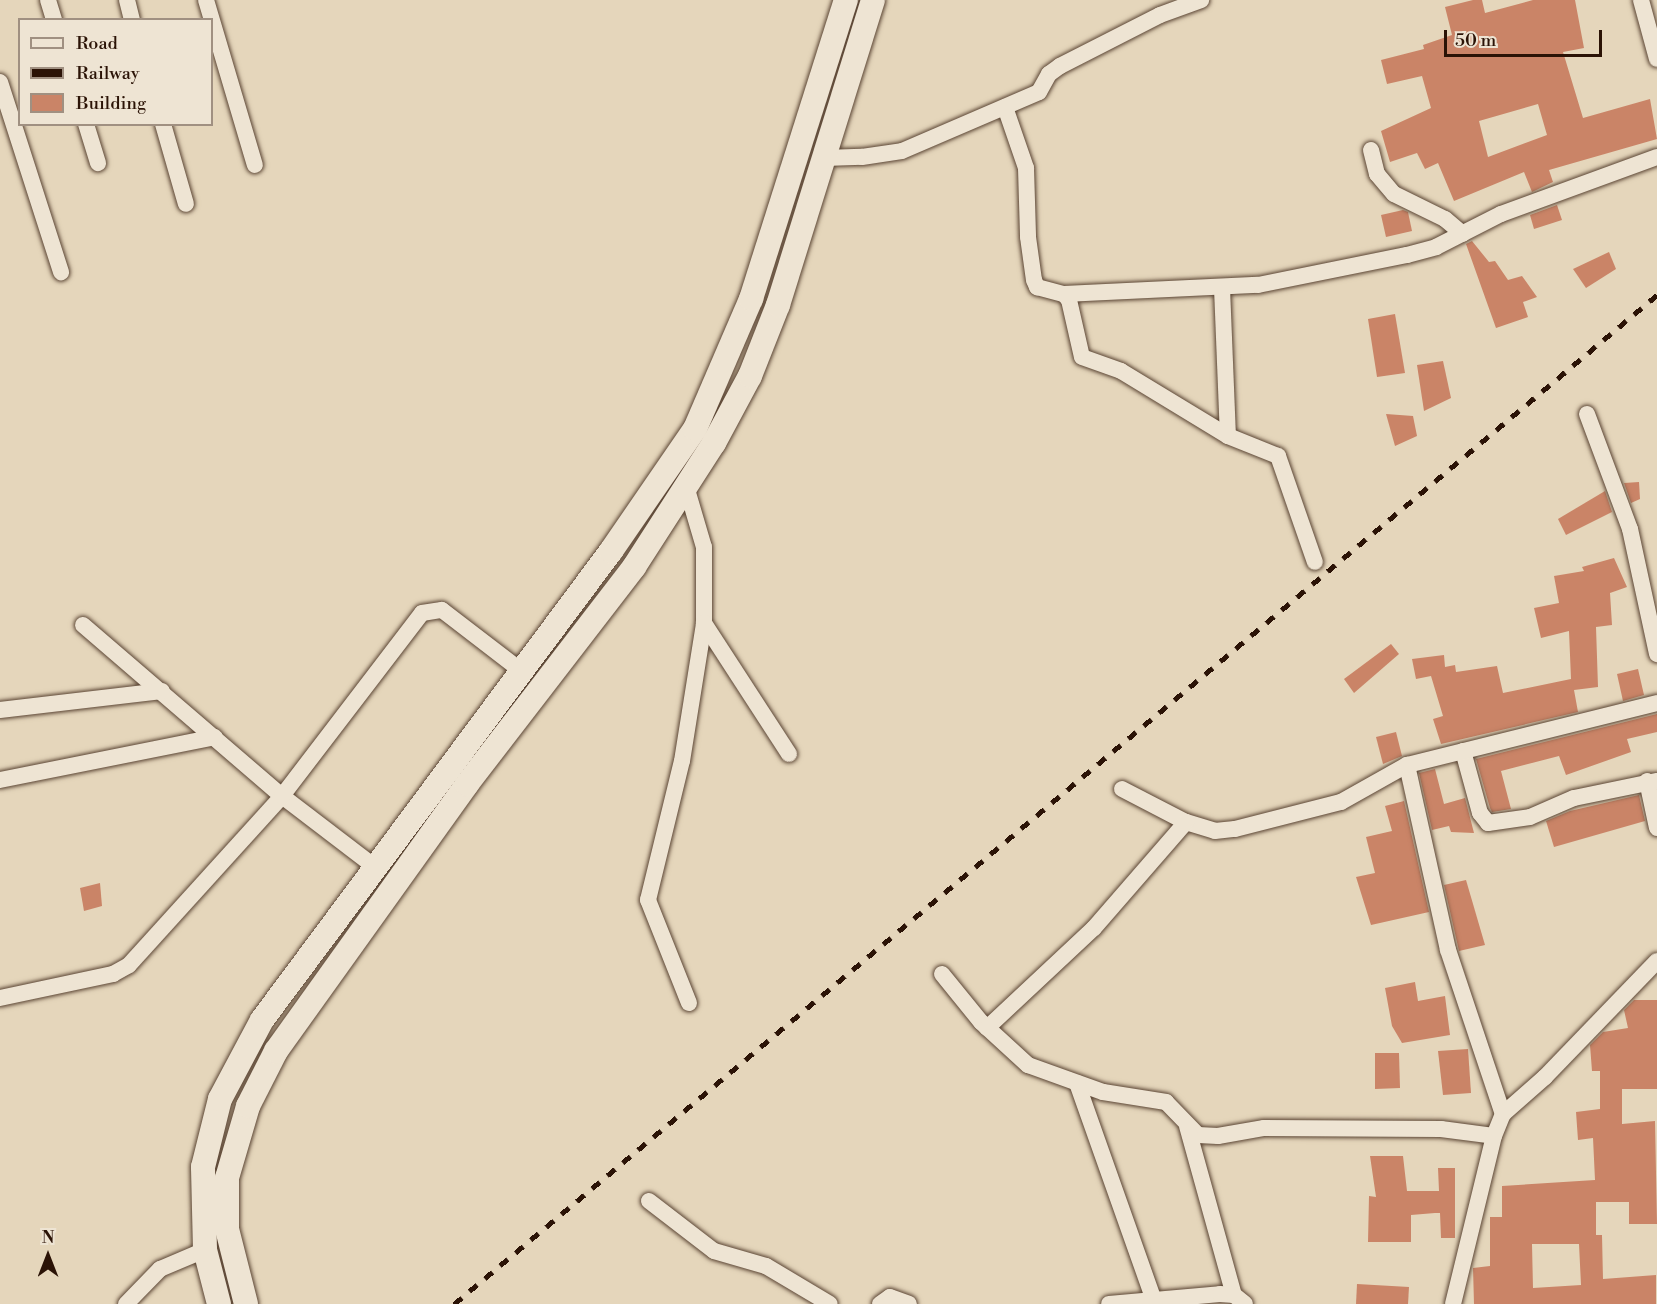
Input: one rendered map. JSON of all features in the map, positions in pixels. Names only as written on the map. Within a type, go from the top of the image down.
[{"type":"main road","points":[[219,1304],[205,1250],[203,1167],[220,1099],[262,1020],[519,669],[618,541],[695,429],[750,299],[846,0]]},
{"type":"main road","points":[[246,1304],[227,1229],[227,1178],[248,1106],[276,1051],[467,784],[633,567],[686,486],[750,376],[778,305],[873,0]]},
{"type":"street","points":[[48,0],[53,18]]},
{"type":"street","points":[[127,0],[132,18]]},
{"type":"street","points":[[206,0],[211,18]]},
{"type":"street","points":[[824,158],[902,151],[1040,92],[1049,74],[1060,66],[1160,15],[1201,0]]},
{"type":"street","points":[[1641,0],[1657,59]]},
{"type":"street","points":[[213,24],[255,165]]},
{"type":"street","points":[[0,82],[61,272]]},
{"type":"street","points":[[1005,107],[1026,168],[1028,237],[1034,280],[1037,287],[1046,292],[1065,294],[1222,288],[1334,272],[1417,252],[1463,234],[1501,214],[1657,158]]},
{"type":"street","points":[[88,126],[98,163]]},
{"type":"street","points":[[164,126],[186,204]]},
{"type":"street","points":[[1371,150],[1377,174],[1394,194],[1445,219],[1463,234]]},
{"type":"street","points":[[1222,288],[1228,436]]},
{"type":"street","points":[[1065,294],[1071,308],[1082,357],[1121,371],[1228,436],[1278,456],[1315,562]]},
{"type":"street","points":[[1587,414],[1630,529],[1657,654]]},
{"type":"street","points":[[686,486],[704,547],[704,623],[682,761],[648,900],[689,1003]]},
{"type":"street","points":[[0,998],[113,974],[129,965],[282,796],[423,613],[442,610],[519,669]]},
{"type":"street","points":[[704,623],[789,754]]},
{"type":"street","points":[[84,625],[282,796],[375,867]]},
{"type":"street","points":[[0,710],[162,691]]},
{"type":"street","points":[[1122,789],[1186,822],[1215,831],[1299,815],[1341,802],[1407,765],[1657,703]]},
{"type":"street","points":[[0,780],[215,737]]},
{"type":"street","points":[[1463,751],[1480,813],[1488,823],[1530,816],[1574,798],[1652,781],[1657,828]]},
{"type":"street","points":[[1407,765],[1448,950],[1503,1114]]},
{"type":"street","points":[[987,1028],[1094,928],[1186,822]]},
{"type":"street","points":[[1453,1304],[1494,1136],[1503,1114],[1545,1077],[1657,961]]},
{"type":"street","points":[[942,974],[987,1028],[1028,1065],[1103,1092],[1166,1102],[1198,1135],[1218,1136],[1264,1128],[1441,1129],[1494,1136]]},
{"type":"street","points":[[1077,1083],[1154,1300]]},
{"type":"street","points":[[1109,1304],[1154,1300],[1240,1300],[1187,1126]]},
{"type":"street","points":[[649,1200],[714,1251],[766,1266],[830,1304]]},
{"type":"street","points":[[126,1304],[160,1269],[205,1250]]},
{"type":"street","points":[[880,1304],[898,1297],[909,1304]]},
{"type":"building","points":[[1482,0],[1485,13],[1533,0],[1575,0],[1584,48],[1563,52],[1583,118],[1650,99],[1657,139],[1549,170],[1553,182],[1532,192],[1524,172],[1454,201],[1438,163],[1425,169],[1417,153],[1390,162],[1381,131],[1431,108],[1422,76],[1387,84],[1381,60],[1424,49],[1423,45],[1452,35],[1445,7]],"holes":[[[1538,104],[1547,135],[1488,157],[1479,121]]]},
{"type":"building","points":[[1557,205],[1562,220],[1534,229],[1530,215]]},
{"type":"building","points":[[1403,210],[1408,212],[1412,231],[1386,237],[1381,215]]},
{"type":"building","points":[[1472,241],[1489,262],[1495,261],[1508,280],[1522,276],[1537,297],[1523,302],[1528,317],[1496,328],[1466,244]]},
{"type":"building","points":[[1609,252],[1616,269],[1586,288],[1573,269]]},
{"type":"building","points":[[1395,314],[1405,373],[1377,377],[1368,319]]},
{"type":"building","points":[[1443,361],[1451,398],[1424,411],[1417,365]]},
{"type":"building","points":[[1386,414],[1413,416],[1417,436],[1395,446]]},
{"type":"building","points":[[1639,482],[1640,499],[1631,503],[1624,483]]},
{"type":"building","points":[[1605,491],[1612,512],[1566,535],[1558,519]]},
{"type":"building","points":[[1614,558],[1627,587],[1610,593],[1612,625],[1596,627],[1598,687],[1574,690],[1578,712],[1441,744],[1433,719],[1443,716],[1431,676],[1416,679],[1412,659],[1444,655],[1445,667],[1455,665],[1456,672],[1497,666],[1503,693],[1571,679],[1569,631],[1541,638],[1534,608],[1559,603],[1554,576],[1584,571],[1582,567]]},
{"type":"building","points":[[1391,644],[1399,654],[1354,693],[1344,679]]},
{"type":"building","points":[[1638,669],[1644,695],[1623,701],[1617,674]]},
{"type":"building","points":[[1657,714],[1657,732],[1627,739],[1631,752],[1566,775],[1559,756],[1501,771],[1511,809],[1492,812],[1476,759]]},
{"type":"building","points":[[1396,732],[1402,756],[1383,764],[1376,737]]},
{"type":"building","points":[[1435,769],[1444,804],[1465,798],[1474,833],[1451,832],[1449,826],[1432,830],[1419,773]]},
{"type":"building","points":[[1639,795],[1645,821],[1554,847],[1546,821],[1570,811]]},
{"type":"building","points":[[1404,801],[1429,912],[1371,925],[1356,877],[1375,873],[1366,837],[1392,831],[1385,806]]},
{"type":"building","points":[[1466,880],[1485,945],[1459,951],[1444,885]]},
{"type":"building","points":[[100,883],[102,906],[84,911],[80,888]]},
{"type":"building","points":[[1415,982],[1418,1001],[1445,996],[1450,1035],[1402,1043],[1392,1026],[1385,988]]},
{"type":"building","points":[[1634,1000],[1657,1000],[1657,1089],[1622,1089],[1622,1124],[1655,1121],[1657,1224],[1629,1224],[1629,1202],[1596,1202],[1596,1235],[1602,1235],[1603,1279],[1656,1275],[1656,1304],[1474,1304],[1473,1268],[1490,1266],[1490,1217],[1502,1217],[1502,1186],[1595,1180],[1593,1138],[1578,1140],[1576,1112],[1600,1109],[1600,1071],[1592,1071],[1590,1045],[1603,1032],[1628,1028],[1624,1010]],"holes":[[[1532,1244],[1579,1244],[1581,1285],[1533,1288]]]},
{"type":"building","points":[[1468,1049],[1471,1093],[1443,1095],[1438,1051]]},
{"type":"building","points":[[1375,1053],[1399,1053],[1400,1088],[1375,1089]]},
{"type":"building","points":[[1370,1156],[1403,1156],[1407,1191],[1439,1191],[1438,1168],[1455,1168],[1455,1238],[1441,1238],[1440,1213],[1435,1213],[1411,1215],[1411,1242],[1368,1242],[1369,1196],[1376,1197]]},
{"type":"building","points":[[1357,1284],[1409,1287],[1408,1304],[1356,1304]]},
{"type":"railway","points":[[454,1304],[1657,295]]}]
